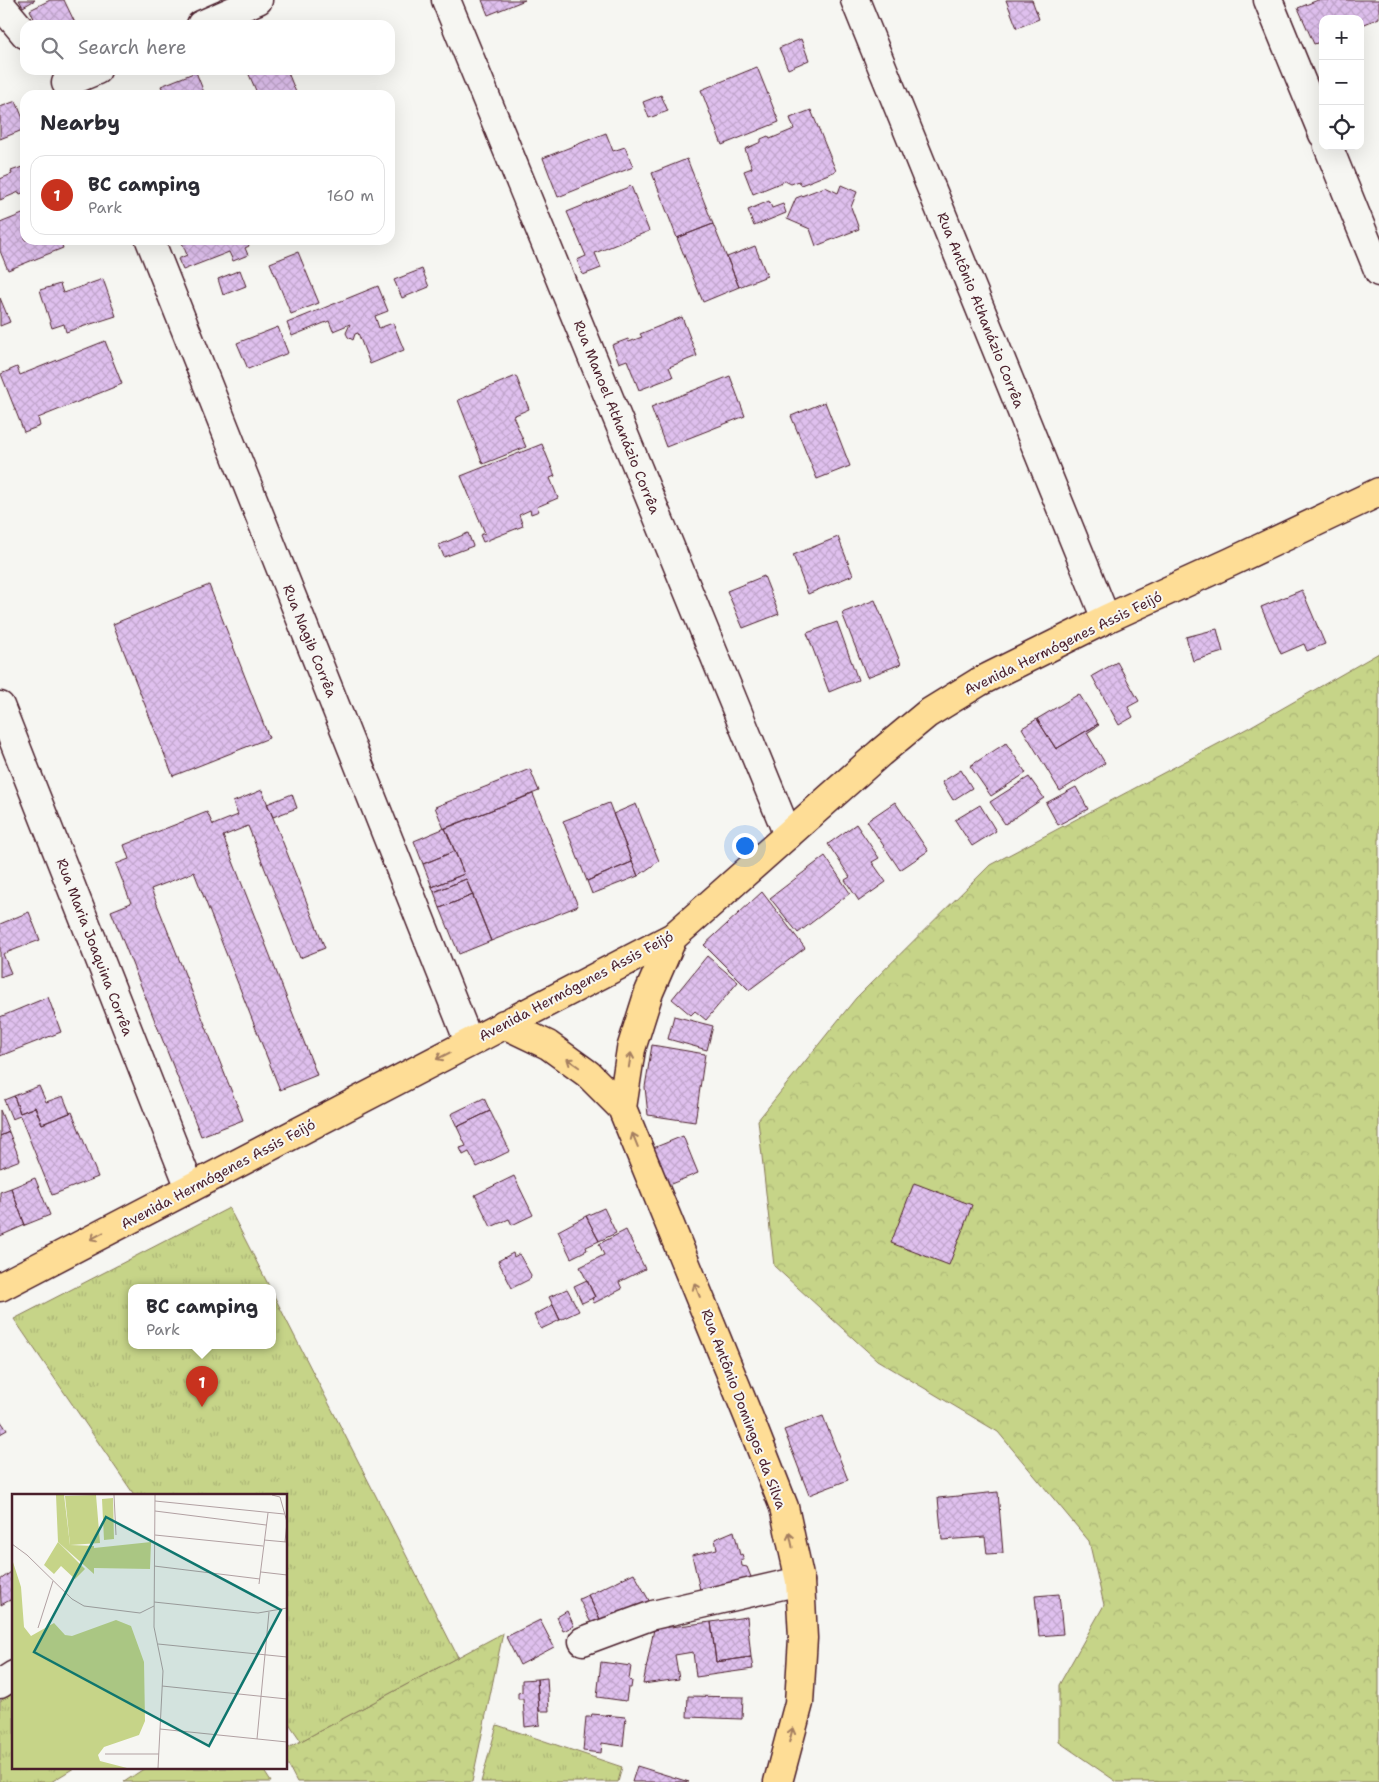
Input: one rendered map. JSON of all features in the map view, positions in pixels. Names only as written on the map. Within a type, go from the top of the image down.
[{"type":"main road","name":"Avenida Hermógenes Assis Feijó","points":[[0,1287],[469,1042],[673,938],[880,753],[927,714],[979,682],[1106,620],[1379,492]]},
{"type":"main road","points":[[622,1108],[631,1049],[649,992],[673,938]]},
{"type":"main road","name":"Rua Antônio Domingos da Silva","points":[[504,1024],[548,1045],[588,1074],[622,1108],[784,1507],[800,1581],[803,1638],[799,1703],[778,1782]]},
{"type":"street","points":[[212,20],[258,0]]},
{"type":"street","name":"Rua Manoel Athanázio Corrêa","points":[[446,0],[788,835]]},
{"type":"street","name":"Rua Antônio Athanázio Corrêa","points":[[855,0],[1106,620]]},
{"type":"street","points":[[1268,0],[1319,124]]},
{"type":"street","points":[[0,4],[20,28]]},
{"type":"street","points":[[66,83],[85,75]]},
{"type":"street","points":[[1330,150],[1379,272]]},
{"type":"street","name":"Rua Nagib Corrêa","points":[[152,245],[469,1042]]},
{"type":"street","name":"Rua Maria Joaquina Corrêa","points":[[0,706],[190,1188]]},
{"type":"street","points":[[584,1642],[652,1615],[800,1581]]},
{"type":"street","points":[[0,1684],[12,1676]]},
{"type":"green space","points":[[1379,653],[1379,1782],[1117,1782],[1059,1742],[1059,1685],[1104,1605],[1089,1541],[998,1432],[877,1360],[774,1266],[758,1120],[856,998],[990,865],[1248,728]]},
{"type":"green space","points":[[229,1208],[268,1284],[128,1284],[128,1349],[276,1349],[276,1300],[458,1657],[301,1741],[288,1722],[288,1494],[134,1494],[14,1319]]},
{"type":"green space","points":[[503,1633],[472,1782],[297,1782],[288,1765],[288,1748]]},
{"type":"green space","points":[[12,1694],[12,1770],[71,1770],[51,1782],[0,1782],[0,1701]]},
{"type":"green space","points":[[497,1725],[622,1767],[618,1782],[481,1782]]},
{"type":"green space","points":[[142,1770],[263,1770],[271,1782],[124,1782]]},
{"type":"building","points":[[19,0],[35,0],[23,7]]},
{"type":"building","points":[[50,0],[64,0],[74,20],[35,20],[30,10]]},
{"type":"building","points":[[482,0],[525,0],[488,15]]},
{"type":"building","points":[[1006,0],[1032,0],[1039,19],[1017,28]]},
{"type":"building","points":[[1318,0],[1379,0],[1379,18],[1364,24],[1364,15],[1319,15],[1319,42],[1314,44],[1298,8]]},
{"type":"building","points":[[801,39],[809,60],[788,69],[779,48]]},
{"type":"building","points":[[757,67],[779,122],[722,145],[701,90]]},
{"type":"building","points":[[188,75],[197,75],[203,90],[163,90],[161,86]]},
{"type":"building","points":[[249,75],[289,75],[295,90],[256,90]]},
{"type":"building","points":[[661,95],[668,111],[649,118],[643,102]]},
{"type":"building","points":[[16,101],[20,111],[20,131],[0,139],[0,107]]},
{"type":"building","points":[[811,110],[836,171],[801,185],[799,181],[791,184],[785,181],[753,194],[744,171],[752,168],[745,149],[761,142],[761,139],[768,136],[770,139],[794,129],[790,118]]},
{"type":"building","points":[[606,133],[613,151],[625,147],[633,167],[558,197],[543,158]]},
{"type":"building","points":[[687,159],[713,224],[677,238],[652,173]]},
{"type":"building","points":[[20,168],[20,194],[19,192],[0,200],[0,179],[12,174],[11,171]]},
{"type":"building","points":[[841,185],[857,192],[851,207],[859,229],[816,246],[810,229],[787,219],[796,198],[825,187],[838,193]]},
{"type":"building","points":[[631,186],[649,231],[595,253],[601,268],[583,275],[577,260],[586,256],[567,212]]},
{"type":"building","points":[[769,201],[772,208],[783,204],[786,213],[754,226],[748,210]]},
{"type":"building","points":[[20,215],[20,245],[62,245],[63,248],[8,270],[0,251],[0,223]]},
{"type":"building","points":[[713,224],[739,287],[703,302],[677,238]]},
{"type":"building","points":[[183,245],[249,246],[245,248],[248,255],[233,261],[229,252],[183,270],[178,259],[187,255]]},
{"type":"building","points":[[755,246],[767,276],[739,287],[727,257]]},
{"type":"building","points":[[298,252],[319,303],[291,314],[270,263]]},
{"type":"building","points":[[422,269],[429,287],[402,298],[394,280]]},
{"type":"building","points":[[240,270],[246,286],[223,295],[218,279]]},
{"type":"building","points":[[103,279],[116,316],[66,332],[64,324],[52,328],[40,290],[60,284],[63,293]]},
{"type":"building","points":[[378,286],[388,311],[375,316],[379,328],[393,323],[404,350],[370,364],[358,333],[355,334],[353,340],[346,333],[350,324],[333,331],[329,321],[292,336],[287,323]]},
{"type":"building","points":[[0,298],[10,322],[0,326]]},
{"type":"building","points":[[682,317],[697,356],[669,367],[673,377],[639,390],[627,360],[619,363],[612,345],[628,339],[629,342],[642,337],[640,334]]},
{"type":"building","points":[[278,327],[288,353],[248,369],[237,343]]},
{"type":"building","points":[[105,341],[122,384],[38,418],[40,426],[24,432],[1,374],[17,367],[20,375]]},
{"type":"building","points":[[516,376],[529,409],[513,416],[526,447],[483,464],[458,400]]},
{"type":"building","points":[[730,376],[745,416],[666,447],[651,407]]},
{"type":"building","points":[[825,402],[850,466],[817,479],[791,416]]},
{"type":"building","points":[[542,444],[555,476],[550,478],[558,498],[537,507],[539,511],[531,514],[530,510],[519,515],[523,526],[483,542],[480,535],[485,533],[461,476]]},
{"type":"building","points":[[468,533],[473,546],[444,557],[439,545]]},
{"type":"building","points":[[838,537],[853,575],[808,594],[793,555]]},
{"type":"building","points":[[764,576],[779,614],[743,628],[727,591]]},
{"type":"building","points":[[209,585],[269,738],[173,776],[113,624]]},
{"type":"building","points":[[1302,590],[1325,644],[1307,651],[1304,644],[1281,654],[1261,607]]},
{"type":"building","points":[[875,600],[901,664],[867,677],[842,613]]},
{"type":"building","points":[[837,622],[858,680],[829,692],[807,633]]},
{"type":"building","points":[[1217,629],[1223,652],[1193,661],[1186,637]]},
{"type":"building","points":[[1117,662],[1139,701],[1128,707],[1133,717],[1119,725],[1092,676]]},
{"type":"building","points":[[1079,694],[1098,724],[1056,749],[1037,719]]},
{"type":"building","points":[[1037,719],[1056,749],[1098,724],[1087,733],[1105,763],[1060,791],[1022,728]]},
{"type":"building","points":[[1006,743],[1026,773],[991,796],[970,766]]},
{"type":"building","points":[[530,769],[539,791],[444,829],[435,807]]},
{"type":"building","points":[[961,770],[972,788],[953,800],[942,782]]},
{"type":"building","points":[[1029,777],[1044,798],[1005,824],[990,802]]},
{"type":"building","points":[[1076,787],[1088,809],[1058,825],[1046,803]]},
{"type":"building","points":[[262,790],[325,948],[300,958],[248,826],[223,836],[317,1075],[280,1090],[194,872],[151,889],[243,1120],[201,1136],[111,911],[131,903],[116,864],[129,859],[124,845],[207,812],[213,825],[238,815],[233,802]]},
{"type":"building","points":[[292,794],[297,808],[273,817],[267,804]]},
{"type":"building","points":[[533,794],[578,906],[491,941],[466,879],[434,892],[432,887],[464,874],[445,828]]},
{"type":"building","points":[[895,802],[928,851],[900,870],[867,821]]},
{"type":"building","points":[[609,803],[632,862],[587,881],[563,821]]},
{"type":"building","points":[[636,804],[659,861],[638,876],[613,814]]},
{"type":"building","points":[[980,805],[996,831],[972,846],[955,820]]},
{"type":"building","points":[[856,824],[879,858],[872,862],[886,882],[859,901],[845,880],[850,877],[828,844]]},
{"type":"building","points":[[445,828],[455,851],[423,864],[414,841]]},
{"type":"building","points":[[455,851],[464,874],[432,887],[423,864]]},
{"type":"building","points":[[825,856],[850,893],[798,933],[770,898]]},
{"type":"building","points":[[632,862],[638,876],[592,894],[587,881]]},
{"type":"building","points":[[466,879],[473,895],[440,908],[434,892]]},
{"type":"building","points":[[762,892],[805,948],[749,990],[704,945]]},
{"type":"building","points":[[473,895],[491,941],[459,954],[440,908]]},
{"type":"building","points":[[29,912],[40,940],[3,954],[11,973],[0,977],[0,924]]},
{"type":"building","points":[[707,956],[738,982],[706,1020],[695,1011],[691,1015],[672,999]]},
{"type":"building","points":[[48,997],[61,1032],[0,1056],[0,1017]]},
{"type":"building","points":[[674,1016],[713,1026],[707,1050],[668,1039]]},
{"type":"building","points":[[652,1045],[705,1054],[695,1122],[648,1115],[645,1087]]},
{"type":"building","points":[[39,1086],[46,1102],[63,1096],[70,1113],[42,1124],[35,1107],[20,1113],[14,1096]]},
{"type":"building","points":[[14,1096],[20,1113],[35,1107],[42,1124],[72,1112],[98,1177],[52,1195],[20,1116],[12,1119],[4,1100]]},
{"type":"building","points":[[484,1098],[490,1111],[457,1127],[451,1114]]},
{"type":"building","points":[[0,1110],[9,1132],[0,1136]]},
{"type":"building","points":[[490,1111],[510,1151],[477,1167],[469,1152],[463,1155],[460,1148],[466,1146],[457,1127]]},
{"type":"building","points":[[9,1132],[20,1160],[0,1168],[0,1136]]},
{"type":"building","points":[[683,1136],[698,1173],[666,1186],[651,1149]]},
{"type":"building","points":[[514,1176],[533,1215],[512,1225],[509,1219],[491,1227],[475,1195]]},
{"type":"building","points":[[35,1178],[50,1215],[25,1225],[11,1188]]},
{"type":"building","points":[[914,1183],[972,1205],[949,1265],[891,1243]]},
{"type":"building","points":[[11,1188],[25,1225],[0,1236],[0,1192]]},
{"type":"building","points":[[604,1208],[616,1233],[599,1241],[586,1216]]},
{"type":"building","points":[[586,1216],[599,1241],[586,1247],[587,1250],[571,1258],[558,1231]]},
{"type":"building","points":[[626,1230],[645,1269],[619,1282],[622,1289],[594,1303],[592,1298],[595,1297],[580,1267],[604,1255],[599,1244]]},
{"type":"building","points":[[513,1253],[514,1257],[519,1254],[531,1275],[530,1279],[512,1288],[498,1261]]},
{"type":"building","points":[[587,1280],[595,1297],[582,1303],[574,1286]]},
{"type":"building","points":[[567,1289],[579,1311],[560,1320],[549,1297]]},
{"type":"building","points":[[553,1305],[560,1320],[541,1329],[534,1315]]},
{"type":"building","points":[[823,1416],[848,1480],[809,1495],[784,1430]]},
{"type":"building","points":[[0,1420],[7,1430],[0,1434]]},
{"type":"building","points":[[998,1492],[1003,1553],[987,1554],[985,1537],[942,1540],[938,1498]]},
{"type":"building","points":[[734,1531],[740,1555],[742,1554],[744,1560],[741,1560],[742,1566],[747,1567],[753,1582],[701,1594],[692,1555],[717,1549],[715,1539]]},
{"type":"building","points":[[12,1571],[12,1603],[10,1600],[1,1605],[0,1580]]},
{"type":"building","points":[[634,1573],[652,1606],[605,1629],[588,1595]]},
{"type":"building","points":[[1059,1594],[1063,1634],[1039,1636],[1035,1596]]},
{"type":"building","points":[[588,1595],[603,1625],[594,1629],[579,1599]]},
{"type":"building","points":[[567,1611],[574,1626],[563,1631],[557,1617]]},
{"type":"building","points":[[747,1617],[751,1657],[716,1662],[711,1622]]},
{"type":"building","points":[[540,1620],[554,1647],[520,1665],[506,1637]]},
{"type":"building","points":[[711,1622],[716,1662],[751,1657],[753,1669],[696,1677],[693,1652],[675,1655],[679,1679],[643,1684],[654,1629]]},
{"type":"building","points":[[601,1662],[631,1666],[629,1680],[632,1681],[631,1688],[628,1688],[626,1701],[597,1697]]},
{"type":"building","points":[[547,1678],[549,1711],[539,1711],[537,1679]]},
{"type":"building","points":[[537,1679],[540,1725],[525,1727],[523,1699],[518,1699],[518,1693],[522,1692],[522,1680]]},
{"type":"building","points":[[688,1696],[743,1697],[742,1719],[687,1717]]},
{"type":"building","points":[[592,1714],[626,1717],[623,1746],[602,1743],[601,1753],[583,1751],[586,1717],[591,1717]]},
{"type":"building","points":[[637,1766],[689,1782],[632,1782]]},
{"type":"place","name":"BC camping","points":[[202,1407]]}]
